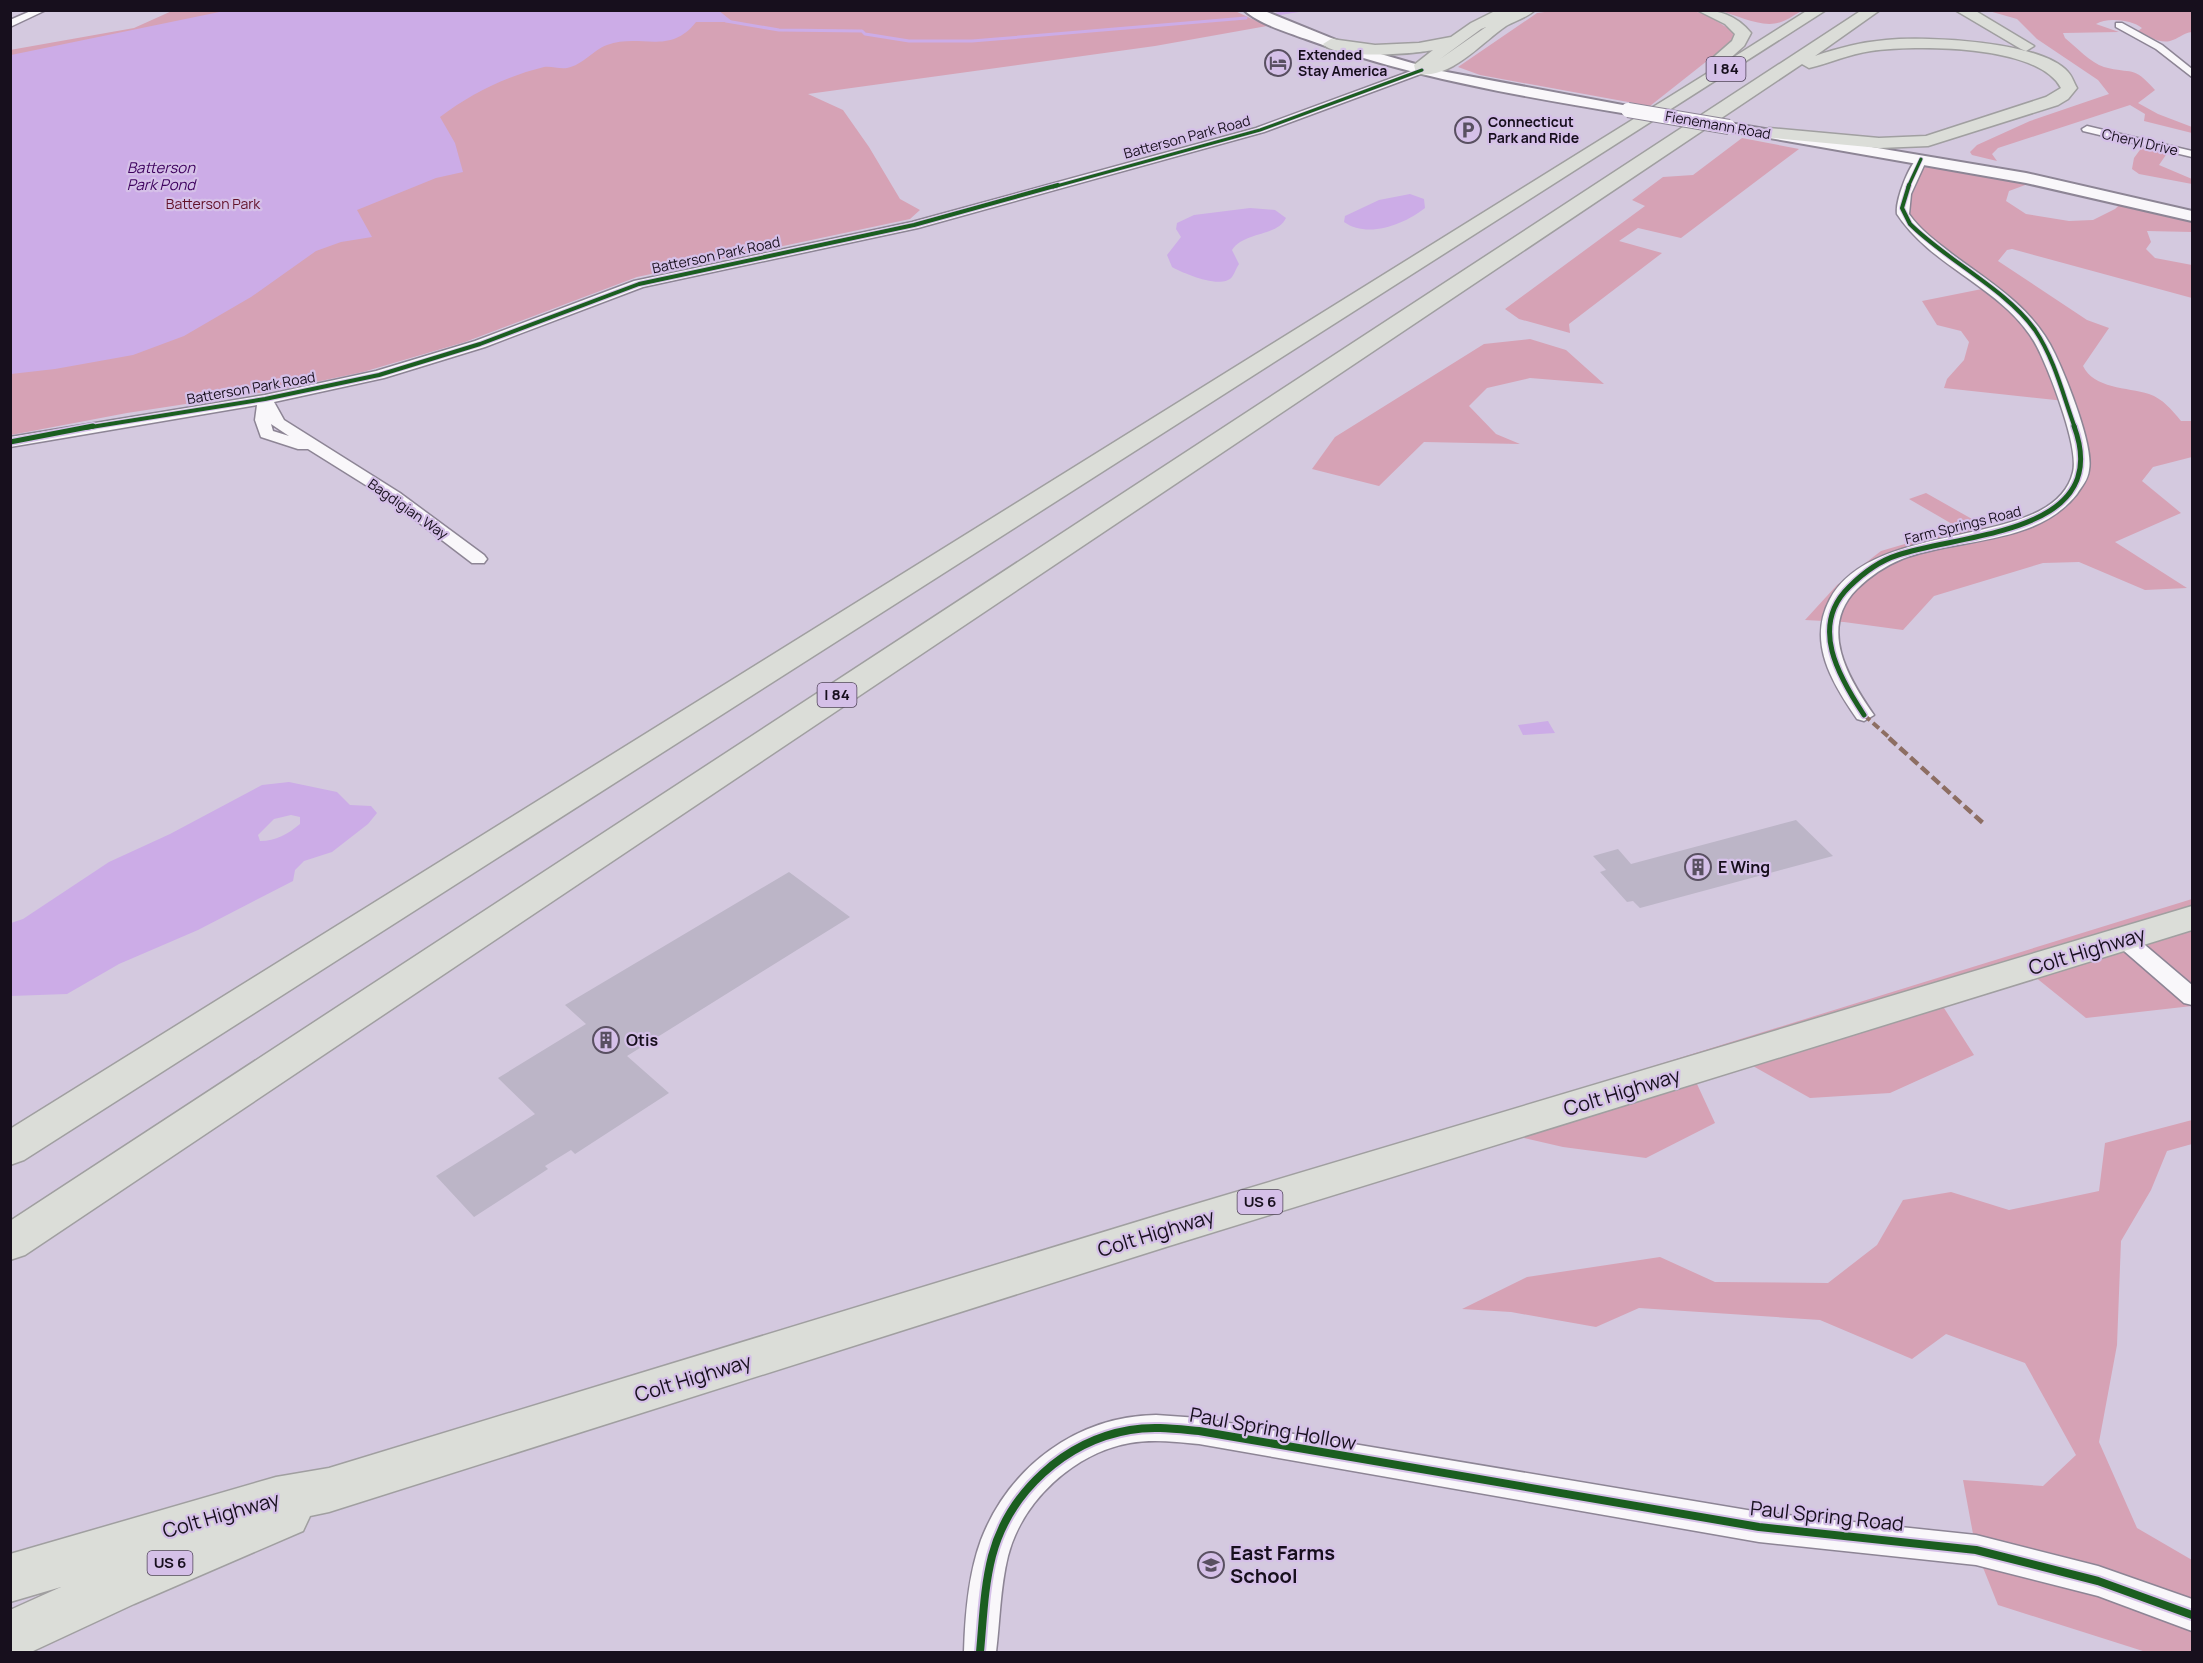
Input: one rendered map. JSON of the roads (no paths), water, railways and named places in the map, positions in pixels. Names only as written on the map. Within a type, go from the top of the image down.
[{"type":"highway","points":[[1510,10],[1482,22],[1458,38],[1422,64],[1422,70],[1442,66],[1502,21],[1528,10]]},
{"type":"highway","points":[[1631,119],[1743,38],[1743,31],[1734,23],[1704,10]]},
{"type":"highway","name":"I 84","points":[[10,1149],[1631,119],[1819,10]]},
{"type":"highway","name":"I 84","points":[[10,1243],[1873,10]]},
{"type":"highway","points":[[1769,134],[1879,143],[1953,143],[2080,96],[2084,90],[2080,80],[2069,70],[1962,10]]},
{"type":"highway","points":[[1331,44],[1399,52],[1427,49],[1458,38]]},
{"type":"highway","points":[[1751,91],[1835,54],[1875,46],[1913,42],[1961,45],[2012,54],[2052,68],[2068,83],[2068,91],[2058,98],[1937,142],[1921,159]]},
{"type":"highway","name":"Colt Highway","points":[[10,1578],[276,1499],[329,1490],[1169,1228],[2193,918]]},
{"type":"highway","name":"Colt Highway","points":[[10,1636],[126,1582],[282,1516],[329,1490]]},
{"type":"main road","name":"Fienemann Road","points":[[1250,10],[1331,44],[1422,70],[1631,119],[1729,127],[1921,159],[2063,185],[2193,216]]},
{"type":"street","points":[[10,24],[42,10]]},
{"type":"street","points":[[2119,25],[2177,60],[2193,74]]},
{"type":"street","points":[[2177,60],[2193,61]]},
{"type":"street","name":"Batterson Park Road","points":[[10,442],[120,421],[266,399],[339,385],[427,362],[639,284],[888,232],[1234,138],[1302,117],[1422,70]]},
{"type":"street","name":"Cheryl Drive","points":[[2087,129],[2193,154]]},
{"type":"street","name":"Farm Springs Road","points":[[1864,715],[1844,685],[1829,645],[1830,616],[1850,582],[1891,556],[2014,526],[2045,514],[2066,498],[2079,479],[2083,468],[2080,446],[2050,358],[2035,330],[2004,298],[1919,234],[1904,217],[1903,203],[1921,159]]},
{"type":"street","name":"Bagdigian Way","points":[[266,399],[263,420],[266,434],[335,461],[394,496],[478,559]]},
{"type":"street","points":[[2124,939],[2193,997]]},
{"type":"street","name":"Paul Spring Hollow","points":[[980,1653],[985,1593],[1002,1527],[1018,1501],[1039,1478],[1066,1455],[1095,1439],[1129,1430],[1148,1428],[1198,1431],[1452,1476]]},
{"type":"street","name":"Paul Spring Road","points":[[1452,1476],[1760,1527],[1976,1550],[2034,1562],[2098,1581],[2193,1615]]},
{"type":"water","name":"Batterson Park Pond","points":[[229,10],[718,10],[733,22],[696,22],[686,32],[665,41],[631,41],[607,45],[573,66],[544,67],[516,75],[489,87],[440,117],[455,143],[463,172],[436,178],[357,210],[372,237],[341,242],[316,251],[251,297],[184,336],[133,355],[55,369],[11,374],[11,55]]},
{"type":"water","points":[[1410,194],[1424,199],[1425,208],[1397,224],[1364,229],[1344,222],[1345,216],[1379,200]]},
{"type":"water","points":[[1250,208],[1275,210],[1286,218],[1276,228],[1245,240],[1232,250],[1239,264],[1227,281],[1211,281],[1172,267],[1167,255],[1181,237],[1176,229],[1177,223],[1194,215]]},
{"type":"water","points":[[1548,721],[1555,733],[1523,735],[1518,725]]},
{"type":"water","points":[[289,782],[337,792],[350,805],[371,806],[377,813],[368,824],[332,852],[304,861],[295,870],[293,881],[198,930],[119,964],[67,994],[11,996],[11,923],[23,919],[109,862],[170,834],[262,785]],"holes":[[[291,815],[300,817],[300,824],[286,834],[271,840],[260,841],[258,835],[274,819]]]},
{"type":"waterway","points":[[1277,14],[1302,10]]},
{"type":"waterway","points":[[726,21],[779,30],[862,31],[865,34],[909,41],[972,41],[1246,18]]},
{"type":"place","name":"Extended Stay America","points":[[1278,63]]},
{"type":"place","name":"Connecticut Park and Ride","points":[[1468,130]]},
{"type":"place","name":"E Wing","points":[[1698,867]]},
{"type":"place","name":"Otis","points":[[606,1040]]},
{"type":"place","name":"East Farms School","points":[[1211,1565]]},
{"type":"park label","name":"Batterson Park","points":[[213,204]]}]
